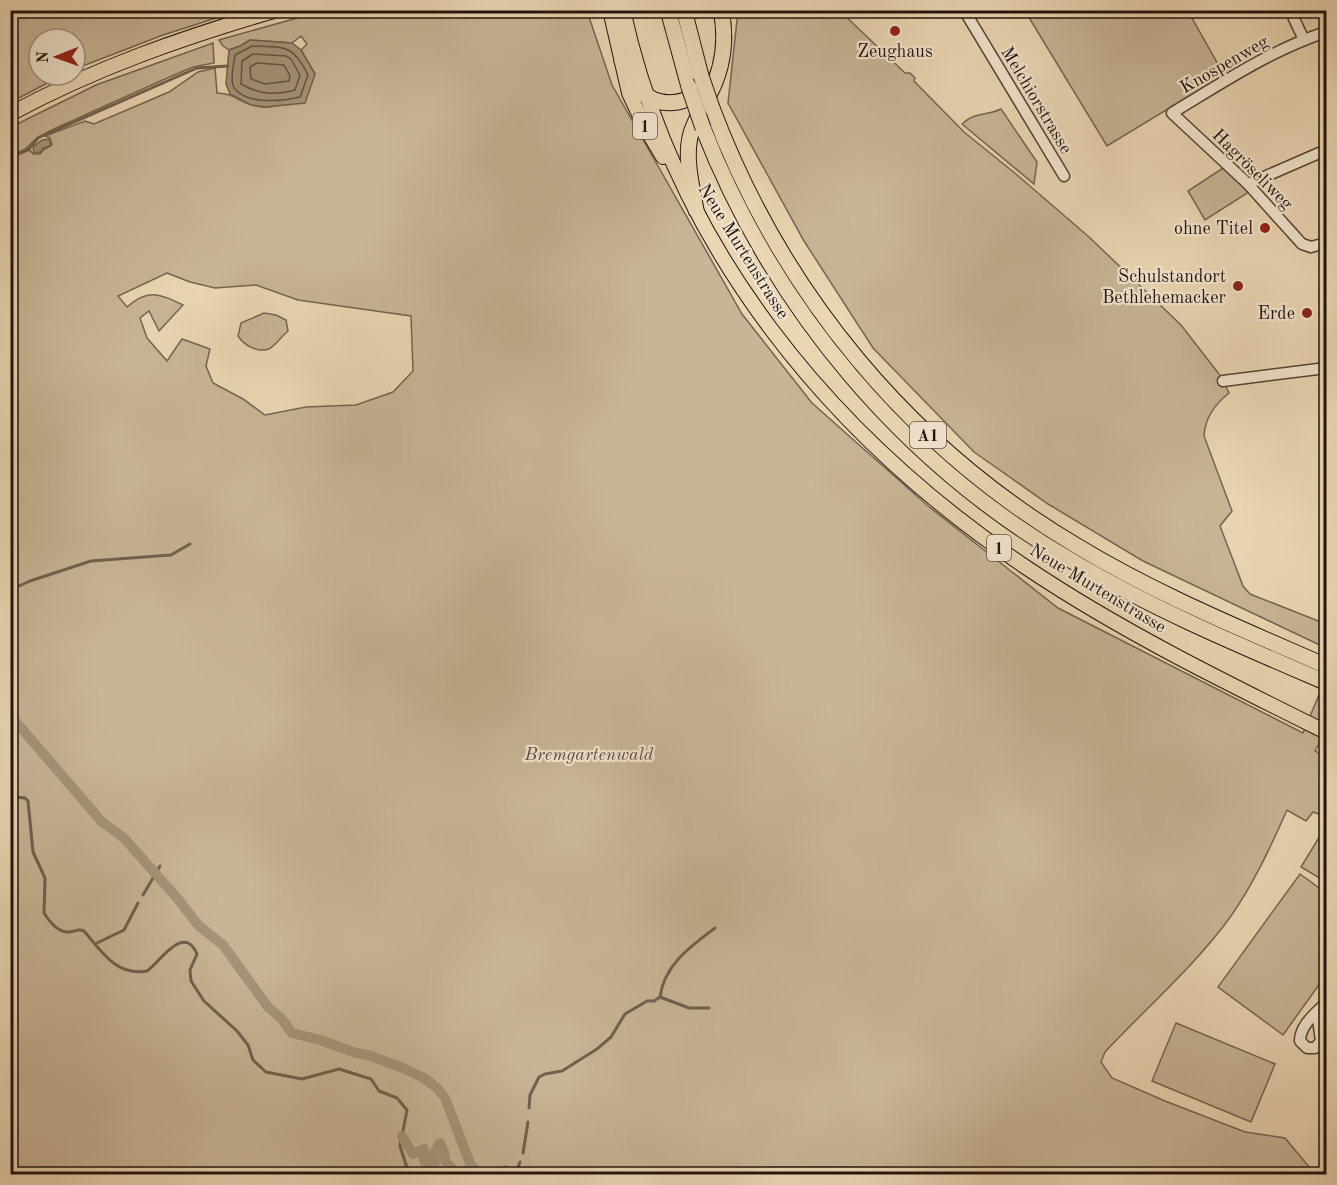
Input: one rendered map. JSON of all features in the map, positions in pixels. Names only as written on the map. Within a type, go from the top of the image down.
[{"type":"highway","name":"A1","points":[[668,10],[703,128],[742,215],[791,298],[848,373],[887,417],[964,487],[1006,519],[1092,573],[1187,621],[1325,682]]},
{"type":"highway","name":"A1","points":[[684,10],[712,108],[752,201],[777,246],[833,331],[866,370],[936,443],[1015,506],[1093,556],[1193,607],[1326,666]]},
{"type":"highway","points":[[696,210],[688,161],[690,135],[717,80],[723,54],[722,10]]},
{"type":"highway","points":[[622,62],[633,83],[649,97],[673,103],[694,96],[704,88],[723,54]]},
{"type":"main road","points":[[10,114],[102,68],[165,45],[277,10]]},
{"type":"main road","name":"Neue Murtenstrasse","points":[[610,10],[636,109],[669,166],[744,292],[764,321],[801,369],[858,430],[945,508],[1027,568],[1085,605],[1326,732]]},
{"type":"main road","name":"Neue Murtenstrasse","points":[[623,10],[649,97],[681,183]]},
{"type":"street","name":"Melchiorstrasse","points":[[964,10],[1064,176]]},
{"type":"street","points":[[1290,10],[1304,40]]},
{"type":"street","name":"Knospenweg","points":[[1172,113],[1242,70],[1326,32]]},
{"type":"street","name":"Hagröseliweg","points":[[1172,113],[1248,184],[1300,242],[1311,247],[1326,243]]},
{"type":"street","points":[[1248,184],[1326,150]]},
{"type":"street","points":[[1223,381],[1326,368]]},
{"type":"street","points":[[1317,1012],[1326,1003]]},
{"type":"green space","points":[[11,10],[238,10],[163,35],[87,64],[87,27],[27,27],[27,87],[40,87],[11,102]]},
{"type":"green space","name":"Bremgartenwald","points":[[322,11],[587,11],[612,85],[742,314],[812,403],[928,506],[1058,608],[1303,733],[1326,678],[1326,731],[1315,751],[1324,756],[1326,752],[1326,805],[1319,814],[1313,812],[1306,821],[1287,810],[1255,877],[1231,916],[1186,969],[1105,1052],[1101,1062],[1112,1078],[1165,1101],[1245,1132],[1285,1138],[1315,1174],[11,1174],[10,158],[30,150],[33,154],[40,154],[52,145],[50,138],[45,136],[85,121],[94,124],[169,92],[198,72],[215,68],[217,93],[263,107],[273,107],[288,100],[315,74],[301,50],[307,44],[301,36],[292,43],[250,40],[229,50],[219,40]],"holes":[[[167,273],[215,288],[256,285],[298,300],[411,316],[413,371],[393,392],[356,405],[306,407],[265,415],[243,399],[213,383],[206,366],[210,349],[182,339],[167,361],[147,338],[140,318],[149,311],[159,331],[183,305],[168,298],[148,295],[127,307],[118,296]]]},
{"type":"green space","points":[[738,11],[840,11],[905,73],[910,73],[915,78],[914,81],[964,132],[1089,237],[1181,325],[1222,378],[1229,393],[1212,412],[1206,423],[1204,436],[1232,511],[1220,526],[1243,586],[1250,594],[1326,624],[1326,648],[1143,561],[1048,504],[974,452],[873,348],[804,241],[728,103]]},
{"type":"green space","points":[[1025,11],[1188,11],[1224,75],[1107,146]]},
{"type":"green space","points":[[213,43],[214,63],[193,67],[54,129],[38,137],[24,150],[11,155],[11,127],[96,85]]},
{"type":"green space","points":[[1001,109],[1037,162],[1034,184],[962,124],[976,116]]},
{"type":"green space","points":[[1223,168],[1249,192],[1205,220],[1188,191]]},
{"type":"green space","points":[[264,313],[286,320],[288,331],[271,348],[260,350],[247,345],[238,336],[241,323]]},
{"type":"green space","points":[[1326,826],[1326,882],[1301,867]]},
{"type":"green space","points":[[1300,874],[1326,893],[1326,975],[1283,1035],[1218,987]]},
{"type":"green space","points":[[1176,1023],[1275,1064],[1251,1122],[1152,1081]]},
{"type":"water","points":[[250,40],[292,43],[301,50],[315,74],[305,103],[265,107],[251,105],[230,94],[226,84],[229,50]]},
{"type":"water","points":[[49,139],[51,145],[42,149],[41,152],[34,153],[33,147],[42,140]]},
{"type":"waterway","points":[[10,156],[29,149],[38,138],[197,68],[228,66]]},
{"type":"waterway","points":[[10,590],[91,561],[171,555],[190,544]]},
{"type":"waterway","points":[[10,715],[102,822],[124,838],[198,925],[223,945],[268,1007],[281,1018],[292,1033],[368,1055],[424,1078],[445,1098],[471,1166],[486,1174]]},
{"type":"waterway","points":[[10,803],[14,797],[25,798],[28,801],[33,852],[45,878],[44,913],[54,925],[64,932],[84,931],[111,961],[136,972],[147,971],[179,943],[186,942],[192,945],[197,954],[190,970],[191,981],[204,1001],[237,1031],[248,1045],[253,1060],[266,1072],[302,1079],[339,1069],[371,1079],[379,1091],[397,1098],[407,1110],[400,1146],[409,1174]]},
{"type":"waterway","points":[[143,895],[160,866]]},
{"type":"waterway","points":[[95,944],[124,930],[138,903]]},
{"type":"waterway","points":[[660,997],[667,975],[680,957],[715,928]]},
{"type":"waterway","points":[[529,1108],[530,1095],[539,1077],[562,1071],[597,1049],[611,1037],[625,1014],[647,1001],[654,1001],[660,997],[689,1008],[709,1008]]},
{"type":"waterway","points":[[523,1153],[528,1122]]},
{"type":"waterway","points":[[402,1136],[413,1154],[424,1149],[426,1164],[435,1162],[434,1153],[440,1143],[445,1161],[457,1174]]},
{"type":"waterway","points":[[516,1173],[520,1162]]},
{"type":"waterway","points":[[493,1174],[506,1167],[518,1174]]},
{"type":"place","name":"Zeughaus","points":[[895,31]]},
{"type":"place","name":"ohne Titel","points":[[1265,228]]},
{"type":"place","name":"Schulstandort Bethlehemacker","points":[[1238,286]]},
{"type":"place","name":"Erde","points":[[1307,313]]}]
